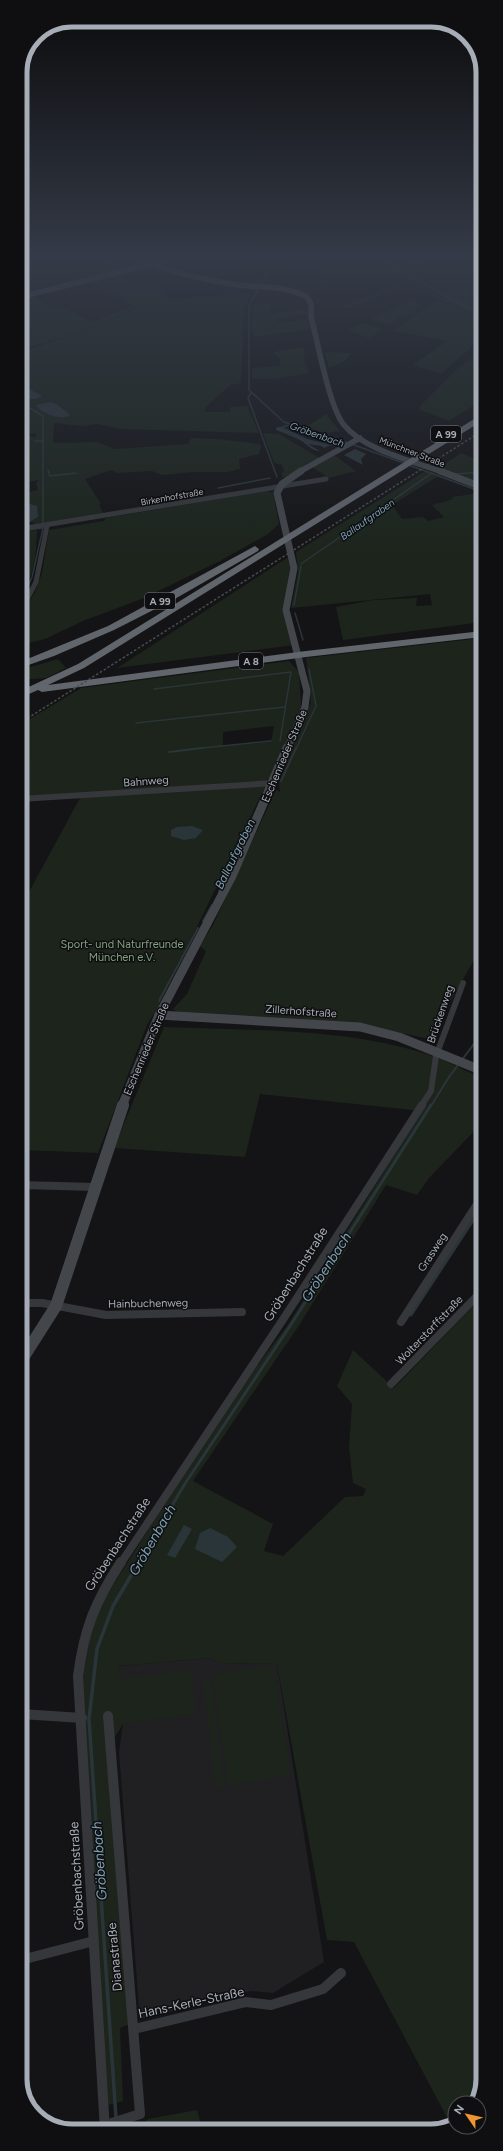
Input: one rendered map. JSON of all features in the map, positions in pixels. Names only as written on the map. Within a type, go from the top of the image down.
[{"type":"highway","name":"A 99","points":[[413,458],[476,415]]},
{"type":"highway","name":"A 99","points":[[27,691],[81,666],[287,535],[394,469],[476,421]]},
{"type":"highway","name":"A 99","points":[[27,662],[108,629],[287,535]]},
{"type":"highway","name":"A 8","points":[[27,684],[476,629]]},
{"type":"highway","name":"A 8","points":[[27,693],[223,664],[476,635]]},
{"type":"street","name":"Münchner Straße","points":[[321,356],[335,409],[343,424],[360,438],[389,454],[476,485]]},
{"type":"street","points":[[279,487],[291,477],[360,438]]},
{"type":"street","name":"Birkenhofstraße","points":[[27,528],[326,479]]},
{"type":"street","name":"Eschenrieder Straße","points":[[27,1352],[56,1306],[132,1079],[159,1015],[232,876],[274,783],[305,707],[307,691],[303,670],[292,637],[286,610],[294,568],[277,493],[279,487]]},
{"type":"street","points":[[27,601],[33,590],[40,571],[47,526]]},
{"type":"street","name":"Bahnweg","points":[[27,799],[274,783]]},
{"type":"street","name":"Brückenweg","points":[[439,1052],[463,983]]},
{"type":"street","name":"Zillerhofstraße","points":[[159,1015],[360,1027],[399,1037],[476,1068]]},
{"type":"street","name":"Gröbenbachstraße","points":[[107,2124],[94,1941],[82,1718],[78,1676],[82,1645],[94,1606],[197,1447],[280,1325],[345,1221],[423,1104],[431,1091],[439,1052]]},
{"type":"street","points":[[27,1185],[96,1187]]},
{"type":"street","name":"Grasweg","points":[[401,1322],[476,1206]]},
{"type":"street","name":"Wolterstorffstraße","points":[[391,1384],[476,1297]]},
{"type":"street","name":"Hainbuchenweg","points":[[27,1303],[42,1303],[106,1315],[242,1312]]},
{"type":"street","points":[[27,1714],[82,1718]]},
{"type":"street","name":"Dianastraße","points":[[108,1716],[140,2114],[112,2124]]},
{"type":"street","points":[[27,1958],[94,1941]]},
{"type":"street","name":"Hans-Kerle-Straße","points":[[134,2029],[246,2002],[271,2005],[324,1989],[341,1973]]},
{"type":"shaded area","points":[[27,388],[42,396],[34,399],[28,398]]},
{"type":"shaded area","points":[[51,402],[58,405],[70,415],[66,417],[52,416],[42,411],[36,405]]},
{"type":"shaded area","points":[[278,427],[282,427],[307,439],[331,445],[324,448],[321,446],[308,444],[320,451],[315,450],[298,439],[276,430]]},
{"type":"shaded area","points":[[355,449],[366,454],[361,459],[363,465],[344,455]]},
{"type":"shaded area","points":[[27,504],[37,506],[38,517],[27,523]]},
{"type":"shaded area","points":[[192,826],[203,830],[196,838],[184,840],[171,836],[171,830],[177,827]]},
{"type":"shaded area","points":[[184,1525],[192,1529],[175,1558],[167,1555]]},
{"type":"shaded area","points":[[210,1528],[228,1537],[237,1547],[222,1562],[195,1549],[200,1533]]},
{"type":"shaded area","points":[[210,1658],[220,1663],[277,1664],[324,1962],[273,1993],[251,1991],[140,2019],[119,1752],[123,1724],[118,1666]]},
{"type":"green space","points":[[27,356],[242,356],[241,383],[230,385],[206,407],[204,412],[230,412],[230,407],[247,406],[259,433],[122,429],[97,424],[83,426],[54,423],[53,443],[97,442],[115,449],[188,444],[191,438],[260,444],[261,447],[259,454],[239,459],[240,469],[228,472],[192,472],[162,475],[152,471],[118,473],[111,470],[85,479],[101,504],[99,505],[103,513],[36,524],[30,522],[38,517],[30,504],[27,504],[27,492],[38,490],[36,483],[39,480],[27,482],[27,437],[35,437],[36,433],[27,435],[27,397],[32,399],[41,396],[27,389]]},
{"type":"green space","points":[[277,356],[304,356],[304,360],[309,373],[274,379],[252,379],[252,368],[280,366],[280,359]]},
{"type":"green space","points":[[326,356],[349,356],[345,361],[329,368]]},
{"type":"green space","points":[[425,356],[461,356],[441,374],[413,365]]},
{"type":"green space","points":[[473,358],[476,359],[476,404],[449,421],[421,410],[419,407],[456,370]]},
{"type":"green space","points":[[326,414],[340,431],[326,433],[306,427]]},
{"type":"green space","points":[[263,433],[279,434],[321,459],[283,478],[281,473],[284,472],[282,465],[274,463]]},
{"type":"green space","points":[[461,453],[476,459],[476,491],[435,471]]},
{"type":"green space","points":[[334,455],[356,471],[329,478],[312,467]]},
{"type":"green space","points":[[427,470],[440,475],[392,505],[402,519],[423,517],[428,521],[444,517],[432,505],[453,499],[452,497],[476,494],[476,623],[343,640],[336,607],[373,600],[417,598],[416,606],[432,605],[430,594],[291,608],[298,572],[296,552]]},
{"type":"green space","points":[[267,491],[273,493],[279,524],[268,534],[220,561],[144,598],[83,621],[45,639],[27,643],[27,606],[35,592],[42,573],[49,530],[104,521],[106,518]]},
{"type":"green space","points":[[37,530],[34,565],[27,584],[27,531]]},
{"type":"green space","points":[[290,556],[291,569],[286,610],[294,645],[117,668]]},
{"type":"green space","points":[[476,639],[476,956],[446,1009],[434,1040],[358,1024],[180,1014],[173,1009],[187,994],[206,951],[200,946],[213,925],[276,790],[280,792],[279,782],[311,702],[306,658]]},
{"type":"green space","points":[[58,659],[66,668],[46,678],[27,679],[27,668]]},
{"type":"green space","points":[[289,661],[299,672],[301,706],[272,777],[265,781],[27,797],[27,721],[81,688]],"holes":[[[274,726],[271,742],[223,746],[223,732]]]},
{"type":"green space","name":"Sport- und Naturfreunde München e.V.","points":[[262,784],[265,787],[157,1009],[147,1025],[98,1153],[27,1150],[27,892],[29,892],[81,796]]},
{"type":"green space","points":[[164,1027],[302,1032],[371,1041],[405,1048],[438,1058],[476,1076],[476,1129],[429,1178],[417,1195],[386,1185],[298,1327],[193,1481],[273,1524],[264,1551],[283,1556],[345,1497],[363,1496],[366,1489],[353,1483],[349,1447],[352,1404],[337,1386],[353,1350],[394,1388],[476,1303],[476,2079],[473,2095],[447,2095],[447,2117],[354,1942],[327,1940],[277,1664],[220,1663],[210,1658],[118,1666],[121,1679],[192,1670],[196,1714],[123,1724],[108,1748],[129,2024],[120,2028],[123,2101],[108,2105],[82,1677],[84,1662],[98,1609],[232,1400],[289,1323],[422,1111],[260,1094],[245,1157],[114,1148]]},
{"type":"green space","points":[[273,1665],[291,1775],[228,1785],[213,1674]]},
{"type":"green space","points":[[211,1679],[224,1787],[216,1788],[203,1680]]},
{"type":"green space","points":[[197,2110],[201,2124],[144,2124],[148,2119]]},
{"type":"waterway","name":"Gröbenbach","points":[[249,356],[249,390],[284,422],[357,446],[431,473]]},
{"type":"waterway","points":[[251,393],[248,398],[277,477]]},
{"type":"waterway","points":[[27,406],[43,416]]},
{"type":"waterway","points":[[43,418],[43,441]]},
{"type":"waterway","name":"Gröbenbach","points":[[282,427],[289,425]]},
{"type":"waterway","points":[[35,441],[43,441]]},
{"type":"waterway","points":[[43,441],[43,524]]},
{"type":"waterway","name":"Gröbenbach","points":[[331,445],[344,442]]},
{"type":"waterway","points":[[48,470],[50,476],[76,473]]},
{"type":"waterway","points":[[455,474],[476,472]]},
{"type":"waterway","name":"Ballaufgraben","points":[[301,564],[431,473]]},
{"type":"waterway","name":"Gröbenbach","points":[[431,473],[476,490]]},
{"type":"waterway","points":[[218,488],[270,478]]},
{"type":"waterway","points":[[27,530],[43,528],[32,577],[27,588]]},
{"type":"waterway","points":[[294,605],[301,566]]},
{"type":"waterway","name":"Ballaufgraben","points":[[295,613],[303,640]]},
{"type":"waterway","name":"Ballaufgraben","points":[[296,749],[316,706],[309,669]]},
{"type":"waterway","points":[[154,689],[291,672],[280,741]]},
{"type":"waterway","points":[[136,723],[285,707]]},
{"type":"waterway","points":[[198,748],[271,741]]},
{"type":"waterway","points":[[169,752],[198,748]]},
{"type":"waterway","points":[[193,749],[198,748]]},
{"type":"waterway","points":[[198,748],[202,748]]},
{"type":"waterway","name":"Ballaufgraben","points":[[281,781],[296,748]]},
{"type":"waterway","name":"Ballaufgraben","points":[[219,892],[239,848]]},
{"type":"waterway","name":"Ballaufgraben","points":[[203,921],[212,905]]},
{"type":"waterway","name":"Ballaufgraben","points":[[159,1001],[198,928]]},
{"type":"waterway","name":"Gröbenbach","points":[[431,1106],[449,1077],[476,1041]]},
{"type":"waterway","name":"Gröbenbach","points":[[138,1563],[186,1482],[292,1323],[431,1105]]},
{"type":"waterway","points":[[411,1315],[476,1216]]},
{"type":"waterway","name":"Gröbenbach","points":[[116,2118],[89,1719],[97,1649],[113,1606],[139,1562]]},
{"type":"railway","points":[[27,719],[476,435]]}]
